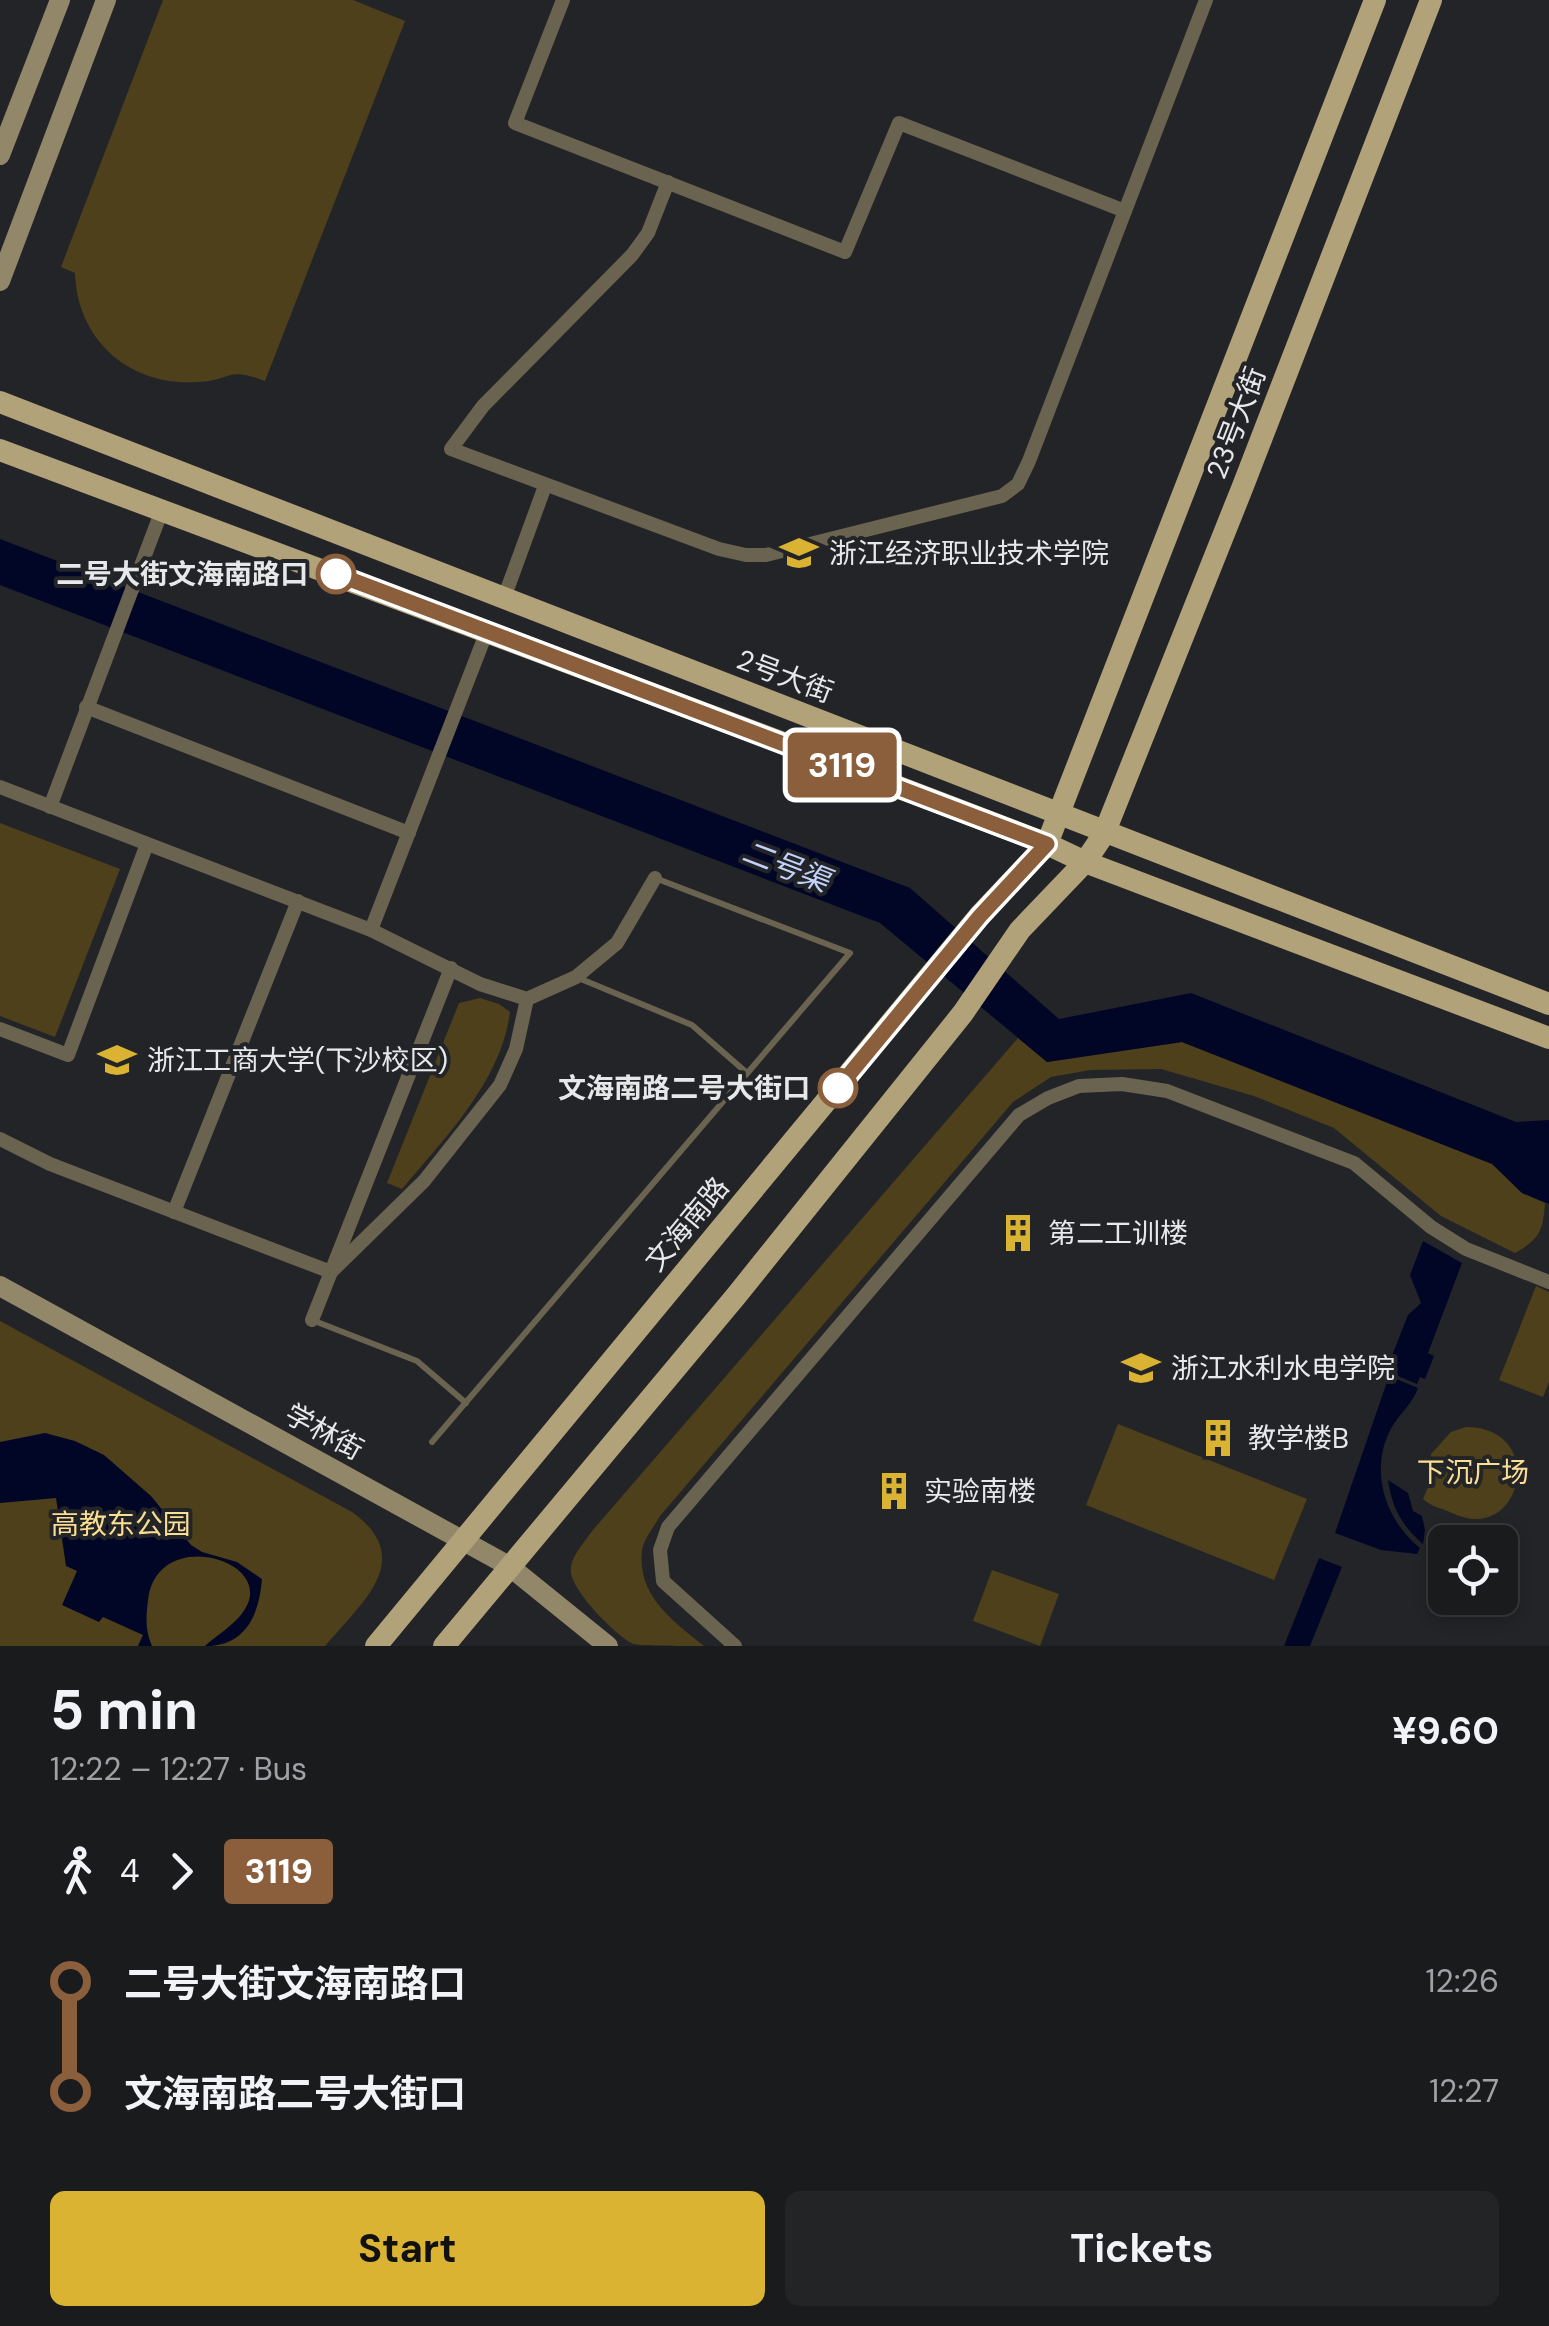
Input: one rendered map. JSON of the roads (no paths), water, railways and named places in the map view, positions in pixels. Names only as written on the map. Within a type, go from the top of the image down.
[{"type":"main road","points":[[0,156],[60,0]]},
{"type":"main road","points":[[0,281],[106,0]]},
{"type":"main road","name":"23号大街","points":[[1047,844],[1375,0]]},
{"type":"main road","name":"23号大街","points":[[1085,862],[1104,834],[1244,486],[1431,0]]},
{"type":"main road","name":"2号大街","points":[[0,402],[1549,1004]]},
{"type":"main road","points":[[0,450],[487,631],[1549,1038]]},
{"type":"main road","name":"文海南路","points":[[376,1646],[980,916],[1047,844]]},
{"type":"main road","points":[[444,1646],[736,1296],[962,1013],[1020,930],[1085,862]]},
{"type":"main road","name":"学林街","points":[[0,1286],[509,1566],[608,1646]]},
{"type":"street","points":[[563,0],[515,123],[845,252],[898,123],[1124,211]]},
{"type":"street","points":[[668,182],[648,233],[632,255],[483,406],[450,449],[746,556],[766,556],[1002,496],[1018,484],[1029,461],[1206,0]]},
{"type":"street","points":[[504,598],[545,486]]},
{"type":"street","points":[[50,806],[162,510]]},
{"type":"street","points":[[372,930],[487,631]]},
{"type":"street","points":[[86,707],[409,833]]},
{"type":"street","points":[[0,787],[372,930],[480,984],[527,999],[576,977],[617,943],[654,878]]},
{"type":"street","points":[[0,1028],[68,1054],[147,844]]},
{"type":"street","points":[[174,1212],[298,901]]},
{"type":"street","points":[[312,1320],[450,968]]},
{"type":"street","points":[[331,1272],[424,1181],[500,1084],[516,1049],[527,999]]},
{"type":"street","points":[[735,1646],[663,1581],[660,1550],[668,1527],[1019,1115],[1048,1098],[1079,1086],[1122,1084],[1166,1091],[1354,1163],[1431,1227],[1466,1249],[1548,1277]]},
{"type":"street","points":[[0,1138],[50,1164],[331,1272]]},
{"type":"lane","points":[[432,1442],[850,952],[654,878]]},
{"type":"lane","points":[[576,977],[692,1026],[747,1073]]},
{"type":"lane","points":[[312,1320],[417,1361],[466,1403]]},
{"type":"water","name":"二号渠","points":[[0,539],[910,888],[1059,1019],[1191,993],[1516,1122],[1549,1120],[1549,1204],[1522,1193],[1492,1164],[1182,1042],[1047,1062],[880,923],[0,585]]},
{"type":"water","points":[[1423,1241],[1462,1263],[1428,1353],[1434,1356],[1425,1379],[1420,1377],[1417,1384],[1386,1371],[1408,1315],[1421,1303],[1410,1275]]},
{"type":"water","points":[[1389,1376],[1418,1388],[1392,1427],[1381,1460],[1389,1508],[1420,1548],[1417,1554],[1381,1550],[1335,1533]]},
{"type":"water","points":[[45,1433],[104,1455],[151,1496],[191,1545],[237,1562],[262,1579],[258,1605],[248,1626],[231,1641],[205,1646],[241,1614],[250,1591],[244,1576],[212,1558],[191,1557],[171,1563],[156,1577],[147,1612],[152,1646],[138,1646],[143,1635],[103,1617],[99,1622],[62,1605],[77,1571],[66,1566],[56,1498],[0,1503],[0,1442]]},
{"type":"water","points":[[1388,1480],[1408,1493],[1413,1511],[1422,1516],[1423,1544],[1399,1516]]},
{"type":"water","points":[[1319,1558],[1342,1567],[1310,1646],[1284,1646]]},
{"type":"place","name":"浙江经济职业技术学院","points":[[799,553]]},
{"type":"place","name":"二号大街文海南路口","points":[[336,574]]},
{"type":"place","name":"浙江工商大学(下沙校区)","points":[[117,1060]]},
{"type":"place","name":"文海南路二号大街口","points":[[838,1088]]},
{"type":"place","name":"第二工训楼","points":[[1018,1233]]},
{"type":"place","name":"浙江水利水电学院","points":[[1141,1368]]},
{"type":"place","name":"教学楼B","points":[[1218,1438]]},
{"type":"place","name":"实验南楼","points":[[894,1491]]},
{"type":"park label","name":"下沉广场","points":[[1473,1472]]},
{"type":"park label","name":"高教东公园","points":[[121,1524]]}]
